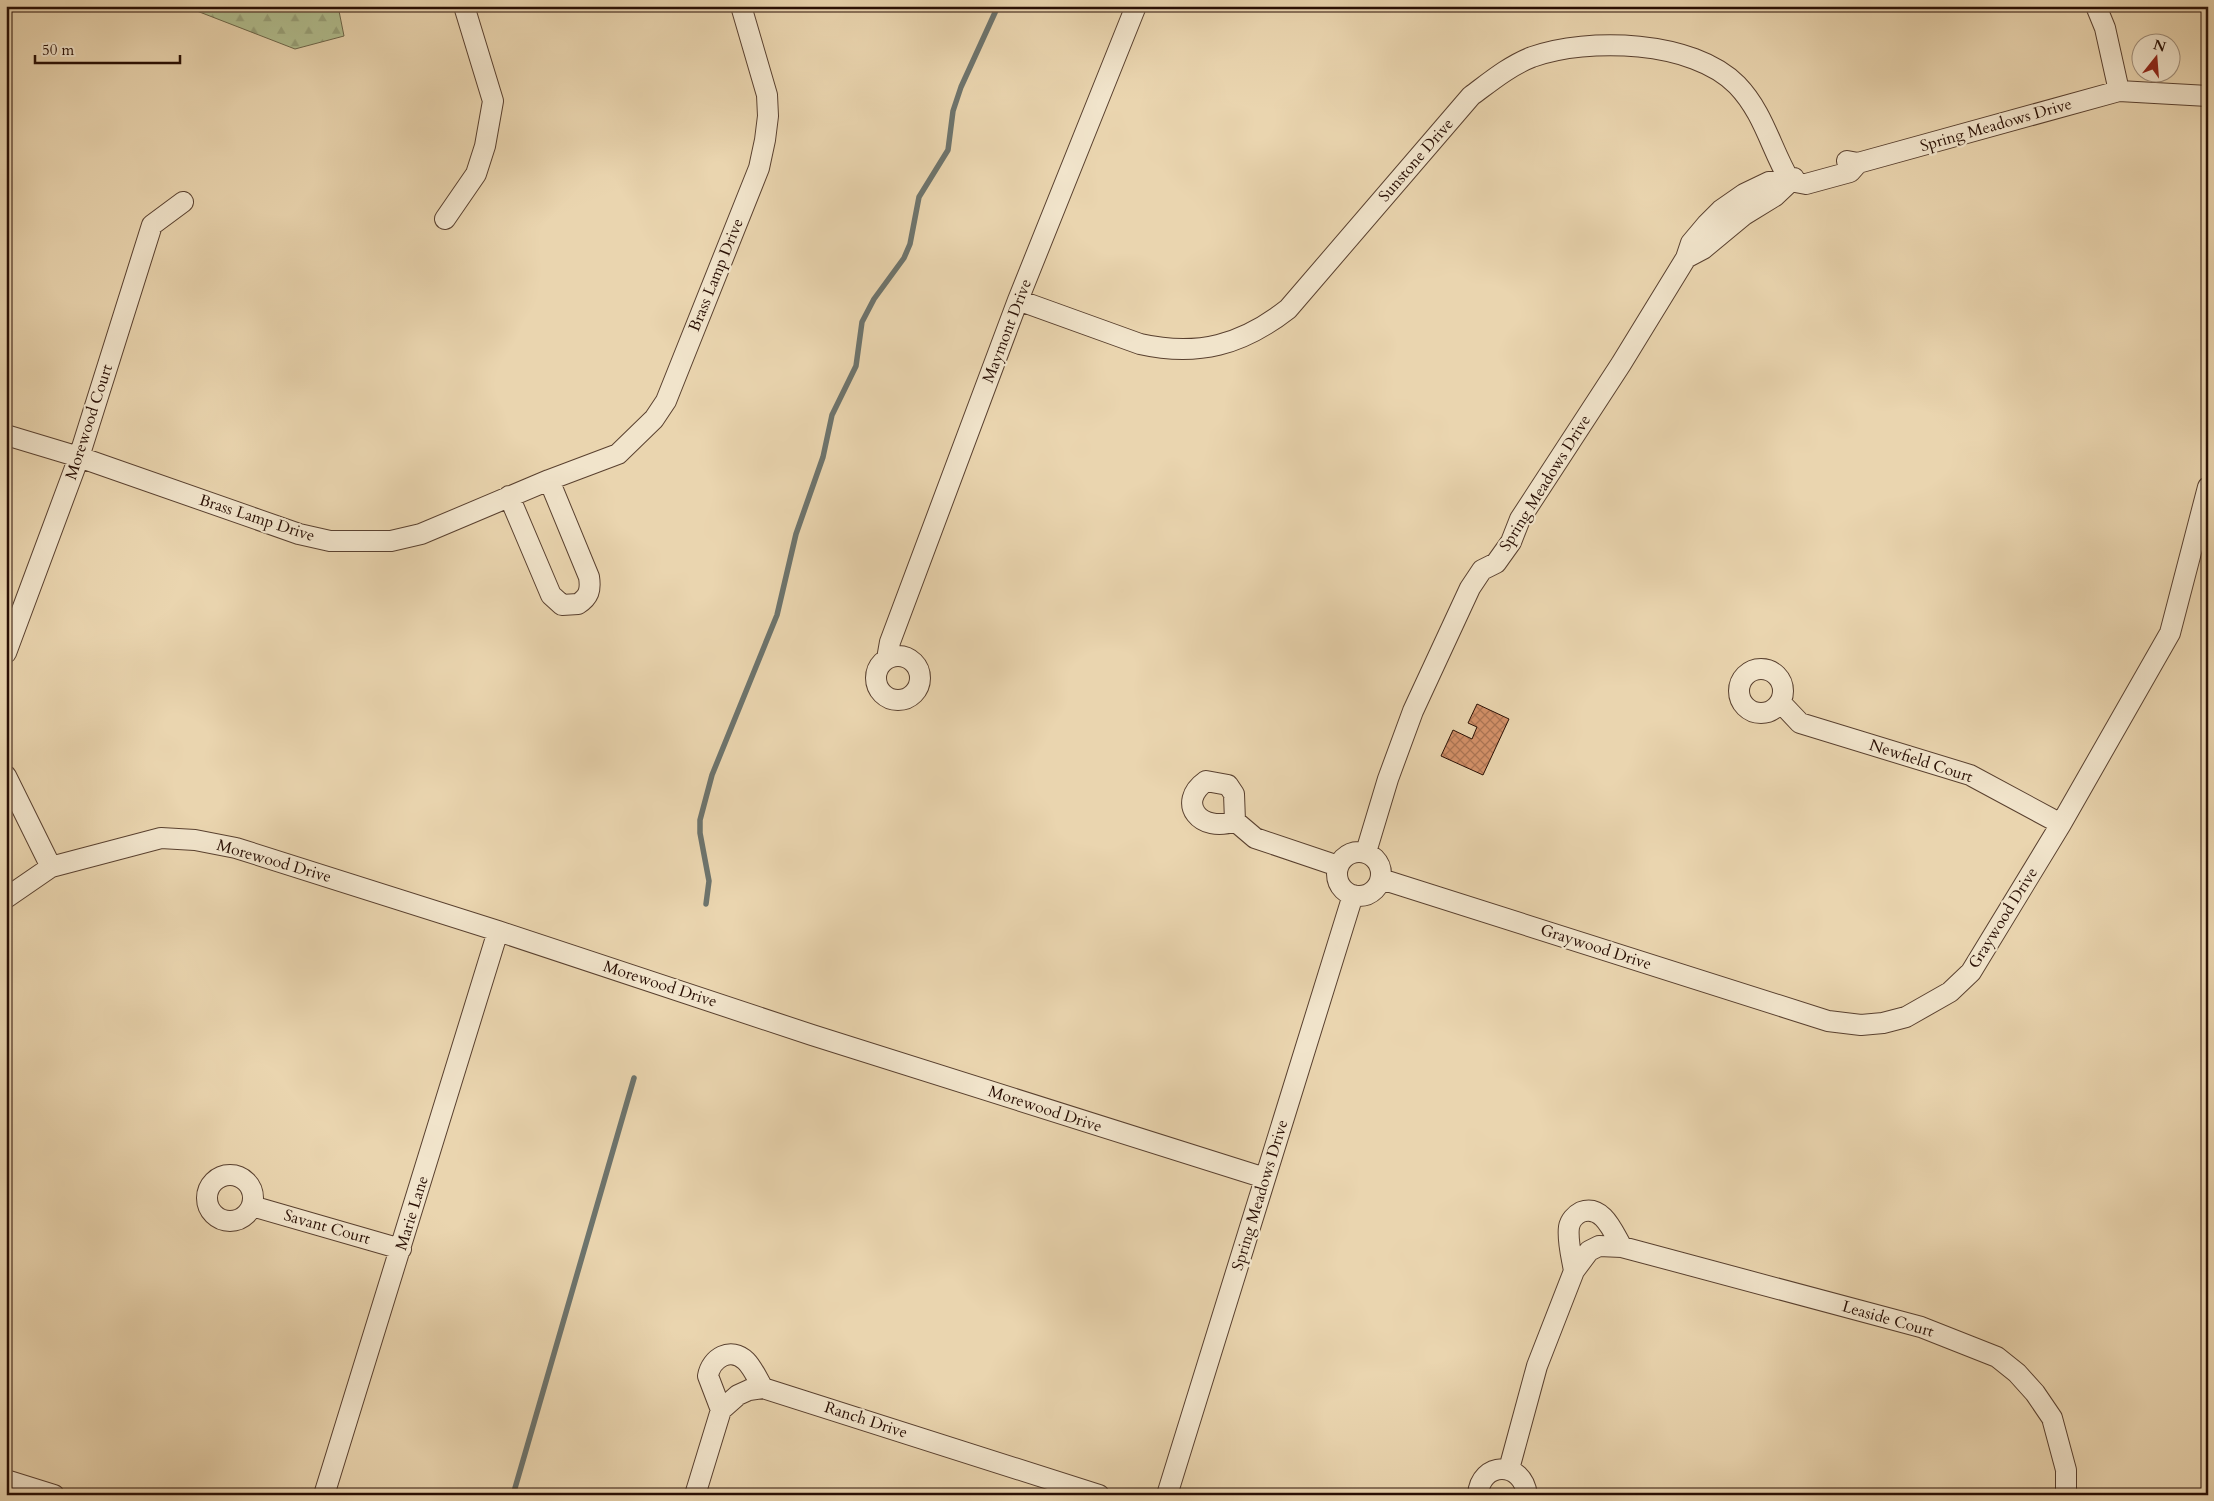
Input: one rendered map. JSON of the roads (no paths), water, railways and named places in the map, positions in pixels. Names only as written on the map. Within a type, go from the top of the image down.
[{"type":"street","points":[[446,219],[476,174],[485,146],[493,101],[464,6]]},
{"type":"street","name":"Brass Lamp Drive","points":[[6,435],[79,458],[299,534],[330,541],[391,541],[414,535],[618,454],[654,419],[666,402],[759,168],[768,116],[767,95],[740,6]]},
{"type":"street","name":"Maymont Drive","points":[[887,658],[890,642],[1018,300],[1136,6]]},
{"type":"street","points":[[2096,6],[2105,28],[2119,91]]},
{"type":"street","name":"Sunstone Drive","points":[[1018,300],[1140,344],[1158,348],[1188,350],[1215,348],[1242,337],[1267,325],[1288,309],[1471,96],[1508,68],[1530,58],[1561,49],[1609,46],[1656,48],[1696,58],[1710,65],[1736,84],[1752,103],[1768,132],[1779,163],[1790,181]]},
{"type":"street","name":"Spring Meadows Drive","points":[[1366,852],[1388,779],[1413,712],[1470,588],[1482,570],[1496,563],[1511,542],[1520,519],[1621,364],[1686,258],[1691,243],[1721,210],[1744,194],[1770,182],[1790,181],[1803,171],[1844,160],[1858,163],[2119,91],[2208,96]]},
{"type":"street","name":"Morewood Court","points":[[6,652],[79,458],[152,225],[182,202]]},
{"type":"street","points":[[509,496],[551,595],[562,605],[578,604],[589,594],[591,586],[589,577],[549,480]]},
{"type":"street","name":"Graywood Drive","points":[[1381,879],[1828,1021],[1861,1025],[1883,1023],[1906,1017],[1950,992],[1971,972],[2061,824],[2170,633],[2208,488]]},
{"type":"street","name":"Newfield Court","points":[[1781,703],[1800,723],[1970,775],[2061,824]]},
{"type":"street","points":[[6,776],[51,867]]},
{"type":"street","points":[[1235,822],[1255,838],[1338,866]]},
{"type":"street","name":"Morewood Drive","points":[[6,898],[51,867],[161,838],[195,840],[236,848],[498,930],[812,1035],[1265,1178]]},
{"type":"street","points":[[1359,851],[1366,852],[1377,860],[1380,866],[1381,879],[1378,886],[1367,895],[1353,895],[1341,887],[1338,880],[1338,866],[1346,855],[1359,851]]},
{"type":"street","name":"Spring Meadows Drive","points":[[1167,1495],[1353,895]]},
{"type":"street","name":"Marie Lane","points":[[324,1495],[498,930]]},
{"type":"street","name":"Savant Court","points":[[252,1206],[401,1249]]},
{"type":"street","name":"Leaside Court","points":[[1574,1271],[1569,1229],[1576,1216],[1582,1212],[1592,1211],[1604,1217],[1622,1247]]},
{"type":"street","name":"Leaside Court","points":[[1509,1469],[1537,1366],[1574,1271],[1589,1251],[1599,1246],[1622,1247],[1922,1327],[1997,1357],[2017,1373],[2029,1386],[2052,1418],[2066,1470],[2066,1495]]},
{"type":"street","points":[[695,1495],[721,1410],[738,1395],[749,1390],[763,1388],[744,1360],[730,1354],[719,1357],[713,1362],[708,1376],[721,1410]]},
{"type":"street","name":"Ranch Drive","points":[[763,1388],[1099,1495]]},
{"type":"street","points":[[1478,1495],[1482,1481],[1487,1475],[1501,1469],[1509,1469],[1522,1479],[1527,1495]]},
{"type":"street","points":[[6,1480],[54,1495]]},
{"type":"waterway","points":[[706,904],[709,881],[700,833],[700,820],[712,775],[777,615],[796,534],[823,457],[832,415],[856,366],[862,322],[874,299],[904,258],[910,244],[919,197],[948,150],[953,111],[961,87],[998,6]]},
{"type":"waterway","points":[[513,1495],[634,1078]]}]
